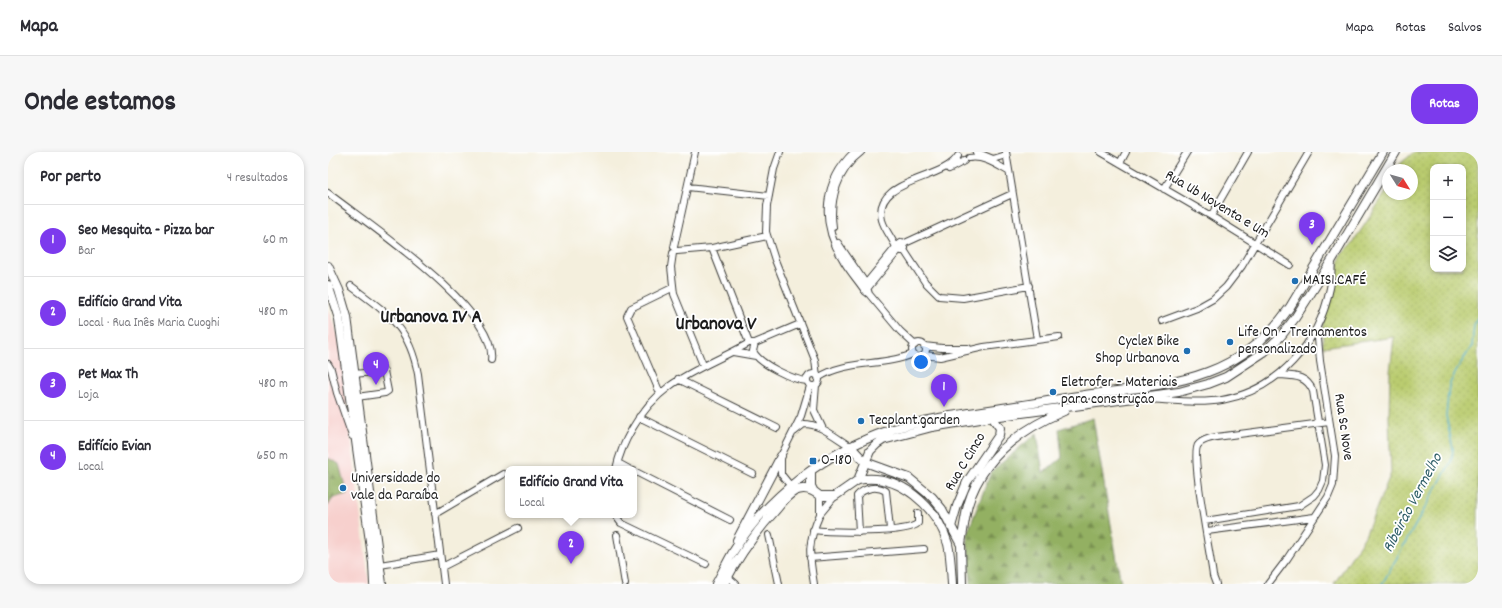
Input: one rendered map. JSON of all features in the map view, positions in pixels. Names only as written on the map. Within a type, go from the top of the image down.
[{"type":"street","points":[[695,152],[671,267],[672,288],[703,366]]},
{"type":"street","points":[[780,152],[774,169],[769,196],[767,236],[815,360],[813,380],[814,410],[823,429]]},
{"type":"street","points":[[854,152],[839,170],[829,194],[827,211],[829,227],[838,251],[897,328],[915,345]]},
{"type":"street","points":[[861,152],[848,166],[838,181],[833,197],[832,219],[834,234],[866,289]]},
{"type":"street","points":[[976,152],[993,159],[999,159],[1006,154],[1037,339]]},
{"type":"street","name":"Rua Ub Noventa e Um","points":[[1101,152],[1211,216],[1290,266]]},
{"type":"street","points":[[1120,163],[1126,152]]},
{"type":"street","points":[[1164,189],[1187,152]]},
{"type":"street","points":[[1211,216],[1248,152]]},
{"type":"street","points":[[1162,320],[1188,312],[1213,299],[1233,278],[1309,152]]},
{"type":"street","points":[[814,584],[809,548],[813,530],[820,514],[835,496],[858,480],[863,472],[865,462],[870,451],[877,444],[897,436],[932,427],[992,417],[1069,408],[1179,392],[1226,377],[1256,358],[1273,344],[1295,318],[1332,260],[1394,156],[1401,152]]},
{"type":"street","points":[[1008,171],[987,160],[967,157],[959,154],[950,165],[894,190],[885,200],[882,220],[925,282],[939,296],[963,298],[1029,286]]},
{"type":"street","points":[[716,584],[734,551],[753,525],[811,471],[850,446],[892,430],[935,419],[1139,388],[1188,379],[1220,368],[1236,360],[1264,338],[1283,317],[1381,154]]},
{"type":"street","points":[[900,247],[886,222],[886,206],[889,200],[899,191],[958,165],[967,157]]},
{"type":"street","points":[[688,187],[769,196]]},
{"type":"street","points":[[328,193],[446,285],[485,334],[492,350],[491,360]]},
{"type":"street","points":[[866,289],[900,247],[1012,194]]},
{"type":"street","points":[[674,250],[712,248],[767,236]]},
{"type":"street","points":[[712,248],[753,344],[753,351],[756,356]]},
{"type":"street","points":[[1134,399],[1222,400],[1251,390],[1279,375],[1299,355],[1317,327],[1330,289],[1332,260]]},
{"type":"street","points":[[328,266],[339,290],[374,584]]},
{"type":"street","points":[[328,285],[343,318],[354,374],[382,584]]},
{"type":"street","points":[[351,286],[395,321],[410,344],[418,374],[444,584]]},
{"type":"street","points":[[660,393],[627,316],[631,308],[672,288]]},
{"type":"street","points":[[617,466],[626,440],[639,417],[660,393],[678,379],[732,352],[800,324]]},
{"type":"street","name":"Rua Sc Nove","points":[[1268,584],[1287,559],[1331,492],[1336,464],[1319,354],[1317,327]]},
{"type":"street","points":[[915,345],[921,344],[924,346],[951,349],[984,347],[1059,337]]},
{"type":"street","points":[[913,354],[912,349],[915,345]]},
{"type":"street","points":[[924,346],[924,354]]},
{"type":"street","points":[[913,354],[918,357],[924,354],[940,358],[984,347]]},
{"type":"street","points":[[732,352],[741,352],[756,356],[795,378],[813,380],[834,370],[901,359],[913,354]]},
{"type":"street","points":[[328,364],[331,369],[337,393],[357,450]]},
{"type":"street","points":[[354,374],[384,371],[388,391],[385,393],[357,397]]},
{"type":"street","points":[[1205,521],[1300,506],[1314,496],[1321,485],[1325,465],[1314,394],[1308,383],[1296,376],[1279,375]]},
{"type":"street","points":[[678,379],[777,428]]},
{"type":"street","points":[[734,551],[738,539],[804,408],[813,380]]},
{"type":"street","name":"Rua C Cinco","points":[[961,545],[967,511],[972,495],[998,454],[1008,443],[1033,425],[1069,408]]},
{"type":"street","points":[[639,417],[753,474]]},
{"type":"street","name":"Rua C Cinco","points":[[948,544],[957,506],[978,464],[999,435],[1000,428],[992,417]]},
{"type":"street","points":[[1216,584],[1213,576],[1207,531],[1195,469],[1195,450],[1198,445],[1208,439],[1224,436],[1319,422],[1329,422]]},
{"type":"street","points":[[792,433],[804,424],[823,429],[850,446],[865,462],[909,478],[922,488],[942,509],[952,524],[961,545],[962,584]]},
{"type":"street","points":[[870,451],[876,463],[891,471]]},
{"type":"street","points":[[781,456],[781,474],[793,489],[813,490]]},
{"type":"street","points":[[811,471],[811,486],[813,490],[820,496],[835,496]]},
{"type":"street","points":[[637,473],[730,520]]},
{"type":"street","points":[[435,514],[504,474]]},
{"type":"street","points":[[858,480],[873,478],[884,479],[912,494],[932,514],[948,544],[952,584]]},
{"type":"street","points":[[1321,485],[1331,492]]},
{"type":"street","points":[[860,532],[857,496],[866,489],[879,488],[886,491],[890,529]]},
{"type":"street","points":[[736,584],[726,580],[759,528],[786,499],[793,489]]},
{"type":"street","points":[[820,496],[820,514]]},
{"type":"street","points":[[942,509],[957,506]]},
{"type":"street","points":[[813,530],[860,532],[915,526],[919,520],[918,513]]},
{"type":"street","points":[[1207,531],[1314,517]]},
{"type":"street","points":[[617,518],[619,522],[706,564]]},
{"type":"street","points":[[442,567],[518,528]]},
{"type":"street","points":[[618,535],[625,584]]},
{"type":"street","points":[[769,535],[779,584]]},
{"type":"street","points":[[810,558],[924,549]]},
{"type":"street","points":[[380,565],[440,555]]},
{"type":"shaded area","name":"Universidade do vale da Paraíba","points":[[328,308],[339,340],[369,584],[328,584]]},
{"type":"green space","points":[[1414,152],[1478,152],[1478,584],[1334,584],[1365,536],[1391,473],[1389,417],[1390,372],[1394,337],[1323,347],[1323,323],[1333,291],[1341,255],[1352,244],[1382,198],[1382,200],[1418,200],[1418,164],[1400,164]]},
{"type":"green space","points":[[1093,418],[1121,584],[971,584],[967,534],[991,472],[1037,433],[1043,473],[1062,458],[1059,429]]},
{"type":"green space","points":[[328,458],[339,464],[347,494],[333,498],[328,506]]},
{"type":"waterway","name":"Ribeirão Vermelho","points":[[1382,584],[1451,462],[1453,449],[1446,416],[1449,385],[1472,346],[1474,325],[1478,316]]},
{"type":"place","name":"Pet Max Th","points":[[1312,245]]},
{"type":"place","name":"MAIS1.CAFÉ","points":[[1295,281]]},
{"type":"place","name":"Life On - Treinamentos personalizado","points":[[1230,342]]},
{"type":"place","name":"CycleX Bike Shop Urbanova","points":[[1187,351]]},
{"type":"place","name":"Edifício Evian","points":[[376,385]]},
{"type":"place","name":"Eletrofer - Materiais para construção","points":[[1053,392]]},
{"type":"place","name":"Seo Mesquita - Pizza bar","points":[[944,407]]},
{"type":"place","name":"Tecplant.garden","points":[[861,421]]},
{"type":"place","name":"O-180","points":[[813,461]]},
{"type":"place","name":"Universidade do vale da Paraíba","points":[[343,488]]},
{"type":"place","name":"Edifício Grand Vita","points":[[571,564]]},
{"type":"district","name":"Urbanova IV A","points":[[431,318]]},
{"type":"district","name":"Urbanova V","points":[[716,325]]}]
